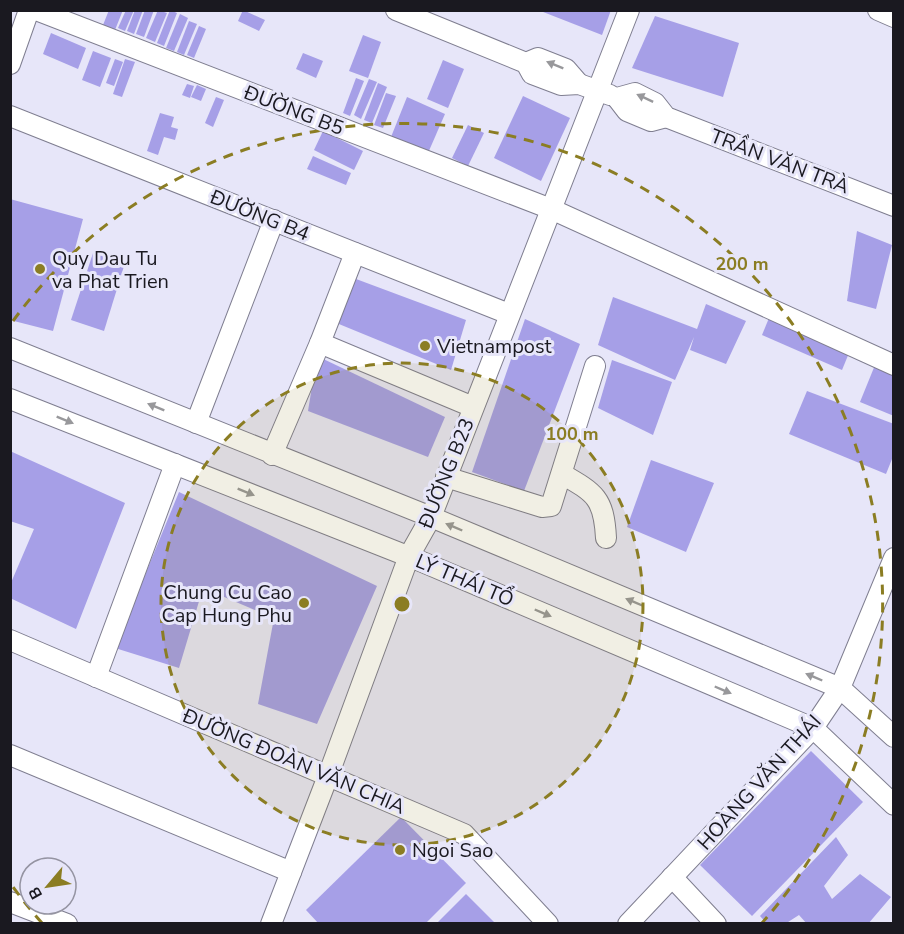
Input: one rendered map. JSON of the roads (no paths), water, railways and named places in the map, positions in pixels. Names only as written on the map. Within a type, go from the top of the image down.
[{"type":"street","points":[[10,64],[29,10]]},
{"type":"street","name":"ĐƯỜNG B5","points":[[36,10],[551,209],[894,365]]},
{"type":"street","points":[[396,10],[526,63],[532,74],[561,85],[588,87]]},
{"type":"street","name":"ĐƯỜNG B23","points":[[271,924],[409,556],[430,517],[551,209],[588,87],[629,10]]},
{"type":"street","points":[[878,10],[894,17]]},
{"type":"street","name":"TRẦN VĂN TRÀ","points":[[588,87],[617,98],[627,111],[651,121],[666,117],[894,206]]},
{"type":"street","name":"ĐƯỜNG B4","points":[[10,116],[509,314]]},
{"type":"street","points":[[196,423],[274,220]]},
{"type":"street","points":[[272,455],[320,344],[355,253]]},
{"type":"street","points":[[320,344],[473,407]]},
{"type":"street","points":[[10,348],[430,517],[840,688],[894,737]]},
{"type":"street","points":[[446,477],[548,507],[553,503],[596,366]]},
{"type":"street","name":"LÝ THÁI TỔ","points":[[10,399],[409,556],[813,728],[894,805]]},
{"type":"street","points":[[96,677],[175,464]]},
{"type":"street","points":[[562,474],[593,494],[605,515],[606,538]]},
{"type":"street","name":"HOÀNG VĂN THÁI","points":[[628,924],[813,728],[840,688],[894,558]]},
{"type":"street","name":"ĐƯỜNG ĐOÀN VĂN CHIA","points":[[10,640],[464,834],[548,924]]},
{"type":"street","points":[[10,755],[291,872]]},
{"type":"street","points":[[672,877],[716,924]]},
{"type":"street","points":[[10,902],[67,924]]},
{"type":"place","name":"Quy Dau Tu va Phat Trien","points":[[40,269]]},
{"type":"place","name":"Vietnampost","points":[[425,346]]},
{"type":"place","name":"Chung Cu Cao Cap Hung Phu","points":[[304,603]]},
{"type":"place","name":"Ngoi Sao","points":[[400,850]]}]
